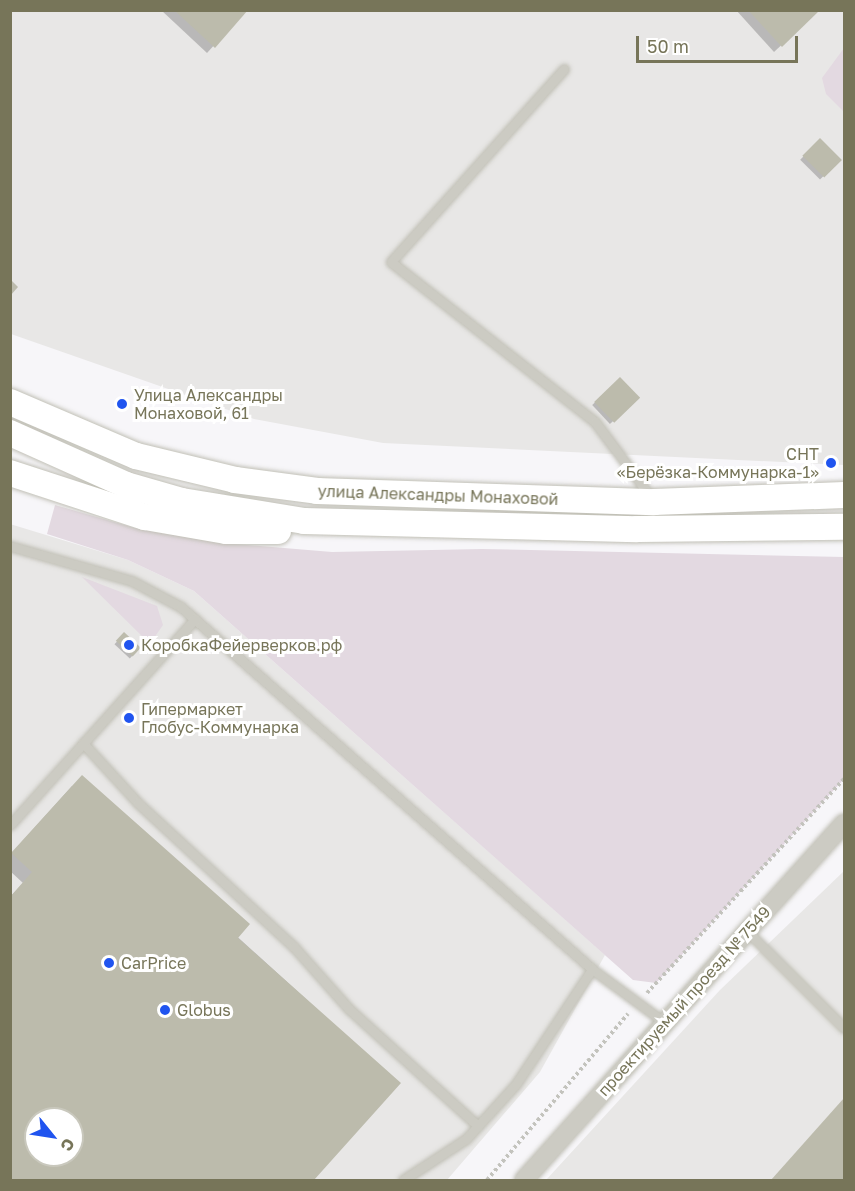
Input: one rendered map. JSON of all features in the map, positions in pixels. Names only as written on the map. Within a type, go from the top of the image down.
[{"type":"main road","name":"улица Александры Монаховой","points":[[10,402],[86,439],[235,480],[375,495],[654,502],[844,495]]},
{"type":"main road","name":"улица Александры Монаховой","points":[[10,433],[82,468],[182,501],[304,521],[369,524],[844,527]]},
{"type":"main road","points":[[10,473],[145,517],[226,531],[369,524]]},
{"type":"street","name":"проектируемый проезд № 7549","points":[[524,1180],[844,823]]},
{"type":"lane","points":[[564,69],[391,262],[595,422],[654,502]]},
{"type":"lane","points":[[10,546],[132,581],[195,618],[592,969],[635,1006],[664,1022]]},
{"type":"lane","points":[[10,825],[195,618]]},
{"type":"lane","points":[[83,743],[138,803],[294,947],[349,1009],[478,1126]]},
{"type":"lane","points":[[747,931],[844,1028]]},
{"type":"lane","points":[[403,1180],[433,1166],[478,1126],[540,1052],[592,969]]},
{"type":"path","points":[[486,1180],[635,1006],[844,779]]},
{"type":"shaded area","points":[[11,11],[844,11],[844,465],[383,443],[254,419],[11,334]]},
{"type":"shaded area","points":[[844,48],[844,112],[826,94],[822,78]]},
{"type":"shaded area","points":[[55,505],[135,528],[222,543],[332,552],[482,549],[844,557],[844,779],[656,983],[633,980],[194,591],[128,560],[47,534]]},
{"type":"shaded area","name":"Globus","points":[[10,524],[128,560],[194,591],[605,955],[540,1072],[447,1180],[11,1180]]},
{"type":"shaded area","points":[[82,577],[157,606],[163,625],[154,638],[149,643]]},
{"type":"shaded area","points":[[844,871],[844,1180],[546,1180],[720,990]]},
{"type":"building","points":[[174,10],[248,10],[215,48]]},
{"type":"building","points":[[748,10],[820,10],[782,47]]},
{"type":"building","points":[[820,138],[842,160],[824,178],[802,156]]},
{"type":"building","points":[[10,279],[18,287],[10,296]]},
{"type":"building","points":[[620,377],[640,398],[614,423],[594,402]]},
{"type":"building","name":"КоробкаФейерверков.рф","points":[[124,632],[141,648],[133,656],[116,641]]},
{"type":"building","name":"Globus","points":[[82,775],[250,924],[238,938],[401,1083],[314,1180],[10,1180],[10,897],[32,872],[11,853]]},
{"type":"building","points":[[844,1098],[844,1180],[771,1180]]},
{"type":"place","name":"Улица Александры Монаховой, 61","points":[[122,404]]},
{"type":"place","name":"СНТ «Берёзка-Коммунарка-1»","points":[[831,463]]},
{"type":"place","name":"КоробкаФейерверков.рф","points":[[129,645]]},
{"type":"place","name":"Гипермаркет Глобус-Коммунарка","points":[[129,718]]},
{"type":"place","name":"CarPrice","points":[[109,963]]},
{"type":"place","name":"Globus","points":[[165,1010]]}]
